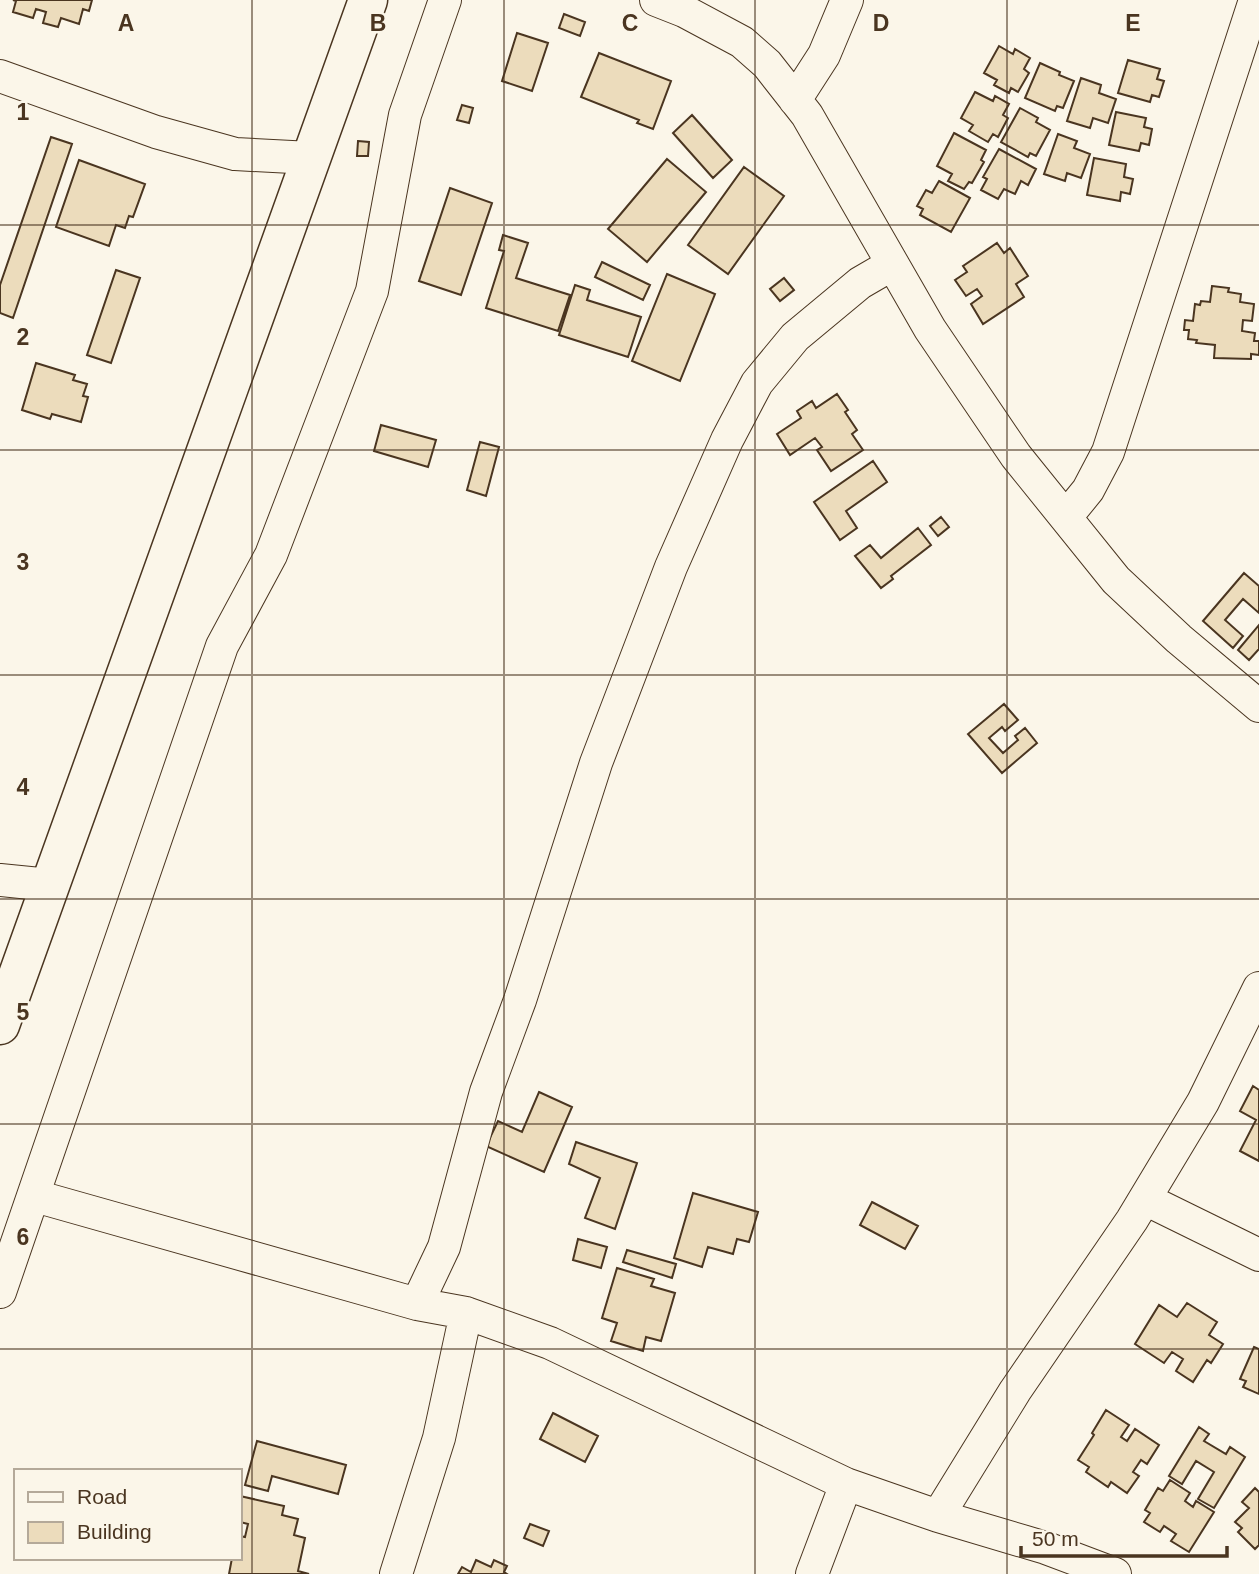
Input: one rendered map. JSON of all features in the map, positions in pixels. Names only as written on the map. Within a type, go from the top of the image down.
[{"type":"highway","points":[[0,1025],[368,0]]},
{"type":"street","points":[[0,1293],[222,646],[271,555],[373,291],[405,115],[445,0]]},
{"type":"street","points":[[656,0],[684,11],[741,42],[767,64],[807,115],[891,265],[973,396],[1016,456],[1116,580],[1179,639],[1259,706]]},
{"type":"street","points":[[794,100],[824,55],[847,0]]},
{"type":"street","points":[[1066,517],[1088,490],[1108,452],[1255,0]]},
{"type":"street","points":[[0,76],[156,132],[234,153],[312,158]]},
{"type":"street","points":[[418,1304],[444,1247],[486,1092],[520,1000],[596,763],[671,567],[727,440],[757,383],[795,337],[860,283],[891,265]]},
{"type":"street","points":[[0,880],[50,885]]},
{"type":"street","points":[[938,1516],[1015,1391],[1145,1199],[1203,1102],[1259,988]]},
{"type":"street","points":[[35,1196],[418,1304],[466,1313],[550,1343],[846,1484],[938,1516],[1046,1548],[1115,1574]]},
{"type":"street","points":[[1145,1199],[1259,1255]]},
{"type":"street","points":[[396,1574],[439,1438],[466,1313]]},
{"type":"street","points":[[812,1574],[846,1484]]},
{"type":"building","points":[[13,0],[92,0],[89,11],[83,9],[79,24],[61,18],[58,27],[43,23],[46,12],[36,9],[33,18],[13,12],[16,1]]},
{"type":"building","points":[[564,14],[585,22],[580,36],[559,28]]},
{"type":"building","points":[[517,33],[548,43],[532,91],[502,81]]},
{"type":"building","points":[[999,46],[1013,54],[1015,49],[1030,58],[1024,69],[1029,73],[1018,92],[1011,88],[1009,93],[994,85],[997,80],[984,73]]},
{"type":"building","points":[[599,53],[671,81],[653,129],[637,123],[639,120],[581,97]]},
{"type":"building","points":[[1128,60],[1160,69],[1157,79],[1164,81],[1159,97],[1152,95],[1150,102],[1118,93]]},
{"type":"building","points":[[1040,63],[1074,81],[1063,108],[1057,106],[1055,111],[1025,98]]},
{"type":"building","points":[[1081,78],[1101,85],[1099,93],[1116,99],[1108,123],[1093,118],[1090,128],[1067,121]]},
{"type":"building","points":[[975,92],[993,101],[995,96],[1009,104],[1003,115],[1008,118],[998,137],[993,134],[988,142],[969,131],[973,125],[961,118]]},
{"type":"building","points":[[462,105],[473,108],[469,123],[457,120]]},
{"type":"building","points":[[1020,108],[1038,118],[1036,122],[1050,130],[1036,156],[1030,153],[1028,157],[1001,142]]},
{"type":"building","points":[[1116,112],[1146,118],[1144,127],[1152,129],[1149,145],[1141,143],[1139,151],[1109,145]]},
{"type":"building","points":[[692,115],[732,160],[713,178],[673,133]]},
{"type":"building","points":[[954,133],[986,150],[981,160],[984,162],[972,183],[969,182],[964,189],[948,181],[952,174],[937,166]]},
{"type":"building","points":[[1058,134],[1077,141],[1074,148],[1090,154],[1081,178],[1067,173],[1065,181],[1044,174]]},
{"type":"building","points":[[51,137],[72,144],[13,318],[0,313],[0,285]]},
{"type":"building","points":[[358,141],[369,142],[368,156],[357,156]]},
{"type":"building","points":[[999,149],[1036,169],[1028,185],[1021,181],[1015,194],[1004,189],[998,199],[981,190],[987,179],[983,177]]},
{"type":"building","points":[[1094,158],[1126,164],[1124,177],[1133,179],[1130,194],[1121,192],[1120,201],[1087,195]]},
{"type":"building","points":[[667,159],[706,192],[647,262],[608,229]]},
{"type":"building","points":[[79,160],[145,184],[133,217],[129,216],[125,228],[116,225],[109,246],[56,227]]},
{"type":"building","points":[[744,167],[784,196],[728,274],[688,245]]},
{"type":"building","points":[[939,181],[970,198],[951,232],[920,215],[923,209],[917,206],[926,190],[932,193]]},
{"type":"building","points":[[450,188],[492,203],[461,295],[419,281]]},
{"type":"building","points":[[503,235],[528,243],[516,278],[570,295],[558,331],[486,308],[504,251],[499,250]]},
{"type":"building","points":[[997,243],[1004,253],[1010,248],[1028,276],[1016,284],[1024,297],[983,324],[971,304],[982,296],[977,289],[966,296],[955,280],[967,272],[963,266]]},
{"type":"building","points":[[602,262],[650,285],[643,300],[595,277]]},
{"type":"building","points":[[116,270],[140,278],[111,363],[87,355]]},
{"type":"building","points":[[667,274],[715,294],[680,381],[632,361]]},
{"type":"building","points":[[784,278],[794,290],[780,301],[770,289]]},
{"type":"building","points":[[575,285],[590,290],[587,300],[641,317],[628,357],[559,335]]},
{"type":"building","points":[[1212,286],[1229,288],[1228,292],[1241,294],[1240,302],[1254,304],[1252,321],[1243,320],[1242,331],[1255,333],[1254,341],[1259,341],[1259,355],[1251,354],[1251,359],[1214,358],[1215,345],[1196,343],[1197,340],[1188,339],[1189,330],[1184,330],[1185,320],[1193,321],[1195,304],[1200,305],[1201,301],[1210,302]]},
{"type":"building","points":[[36,363],[75,375],[73,380],[87,384],[83,396],[88,397],[81,422],[52,414],[50,419],[22,410]]},
{"type":"building","points":[[837,394],[857,430],[852,434],[863,450],[831,471],[817,450],[822,447],[815,438],[790,455],[777,434],[801,418],[797,411],[812,401],[816,408]]},
{"type":"building","points":[[381,425],[436,440],[428,467],[374,451]]},
{"type":"building","points":[[480,442],[499,447],[486,496],[467,490]]},
{"type":"building","points":[[873,461],[887,482],[846,511],[857,528],[840,540],[814,502]]},
{"type":"building","points":[[941,517],[949,527],[938,536],[930,526]]},
{"type":"building","points":[[918,528],[931,545],[891,576],[893,579],[881,588],[855,556],[870,545],[881,558]]},
{"type":"building","points":[[1244,573],[1259,586],[1259,613],[1243,599],[1225,620],[1243,636],[1233,648],[1203,621]]},
{"type":"building","points":[[1259,625],[1259,649],[1249,660],[1238,650]]},
{"type":"building","points":[[1004,704],[1018,720],[1005,731],[1002,727],[989,738],[1003,753],[1018,740],[1015,736],[1025,728],[1037,743],[1002,773],[968,734]]},
{"type":"building","points":[[1253,1086],[1259,1090],[1259,1161],[1240,1151],[1256,1120],[1240,1111]]},
{"type":"building","points":[[539,1092],[572,1107],[544,1172],[486,1146],[498,1121],[522,1132]]},
{"type":"building","points":[[576,1142],[637,1163],[615,1229],[585,1218],[600,1178],[569,1164]]},
{"type":"building","points":[[693,1193],[758,1212],[749,1242],[737,1239],[733,1254],[708,1247],[702,1267],[674,1258]]},
{"type":"building","points":[[872,1202],[918,1226],[905,1249],[860,1225]]},
{"type":"building","points":[[578,1239],[607,1247],[601,1268],[573,1260]]},
{"type":"building","points":[[627,1250],[676,1264],[672,1278],[623,1262]]},
{"type":"building","points":[[617,1268],[654,1279],[651,1286],[675,1293],[661,1341],[646,1337],[643,1351],[611,1341],[617,1323],[602,1318]]},
{"type":"building","points":[[1187,1303],[1217,1322],[1209,1335],[1223,1344],[1211,1363],[1207,1360],[1193,1382],[1176,1371],[1183,1359],[1172,1352],[1164,1363],[1135,1344],[1159,1305],[1177,1317]]},
{"type":"building","points":[[1254,1347],[1259,1349],[1259,1394],[1243,1387],[1246,1381],[1240,1379]]},
{"type":"building","points":[[1106,1410],[1129,1425],[1121,1437],[1127,1441],[1135,1429],[1159,1445],[1147,1464],[1141,1460],[1133,1472],[1139,1476],[1127,1493],[1111,1482],[1108,1487],[1086,1472],[1089,1467],[1078,1460]]},
{"type":"building","points":[[553,1413],[598,1436],[585,1462],[540,1439]]},
{"type":"building","points":[[1199,1427],[1209,1434],[1204,1441],[1226,1454],[1230,1447],[1245,1457],[1214,1508],[1198,1499],[1214,1472],[1196,1461],[1182,1484],[1169,1476]]},
{"type":"building","points":[[257,1441],[346,1465],[338,1494],[272,1476],[268,1491],[245,1485]]},
{"type":"building","points":[[1170,1480],[1190,1493],[1185,1501],[1193,1507],[1196,1501],[1214,1512],[1189,1552],[1171,1541],[1176,1534],[1164,1526],[1160,1532],[1144,1522],[1150,1513],[1145,1510],[1158,1488],[1163,1491]]},
{"type":"building","points":[[1255,1488],[1259,1492],[1259,1545],[1255,1549],[1238,1532],[1242,1528],[1235,1522],[1249,1508],[1242,1502]]},
{"type":"building","points":[[242,1496],[284,1506],[282,1515],[298,1519],[294,1535],[305,1538],[298,1571],[309,1574],[229,1574],[232,1560],[242,1560],[242,1536],[245,1537],[248,1524],[242,1522]]},
{"type":"building","points":[[530,1524],[549,1531],[543,1546],[524,1538]]},
{"type":"building","points":[[476,1560],[491,1567],[494,1560],[507,1566],[504,1572],[507,1574],[458,1574],[462,1567],[471,1572]]}]
